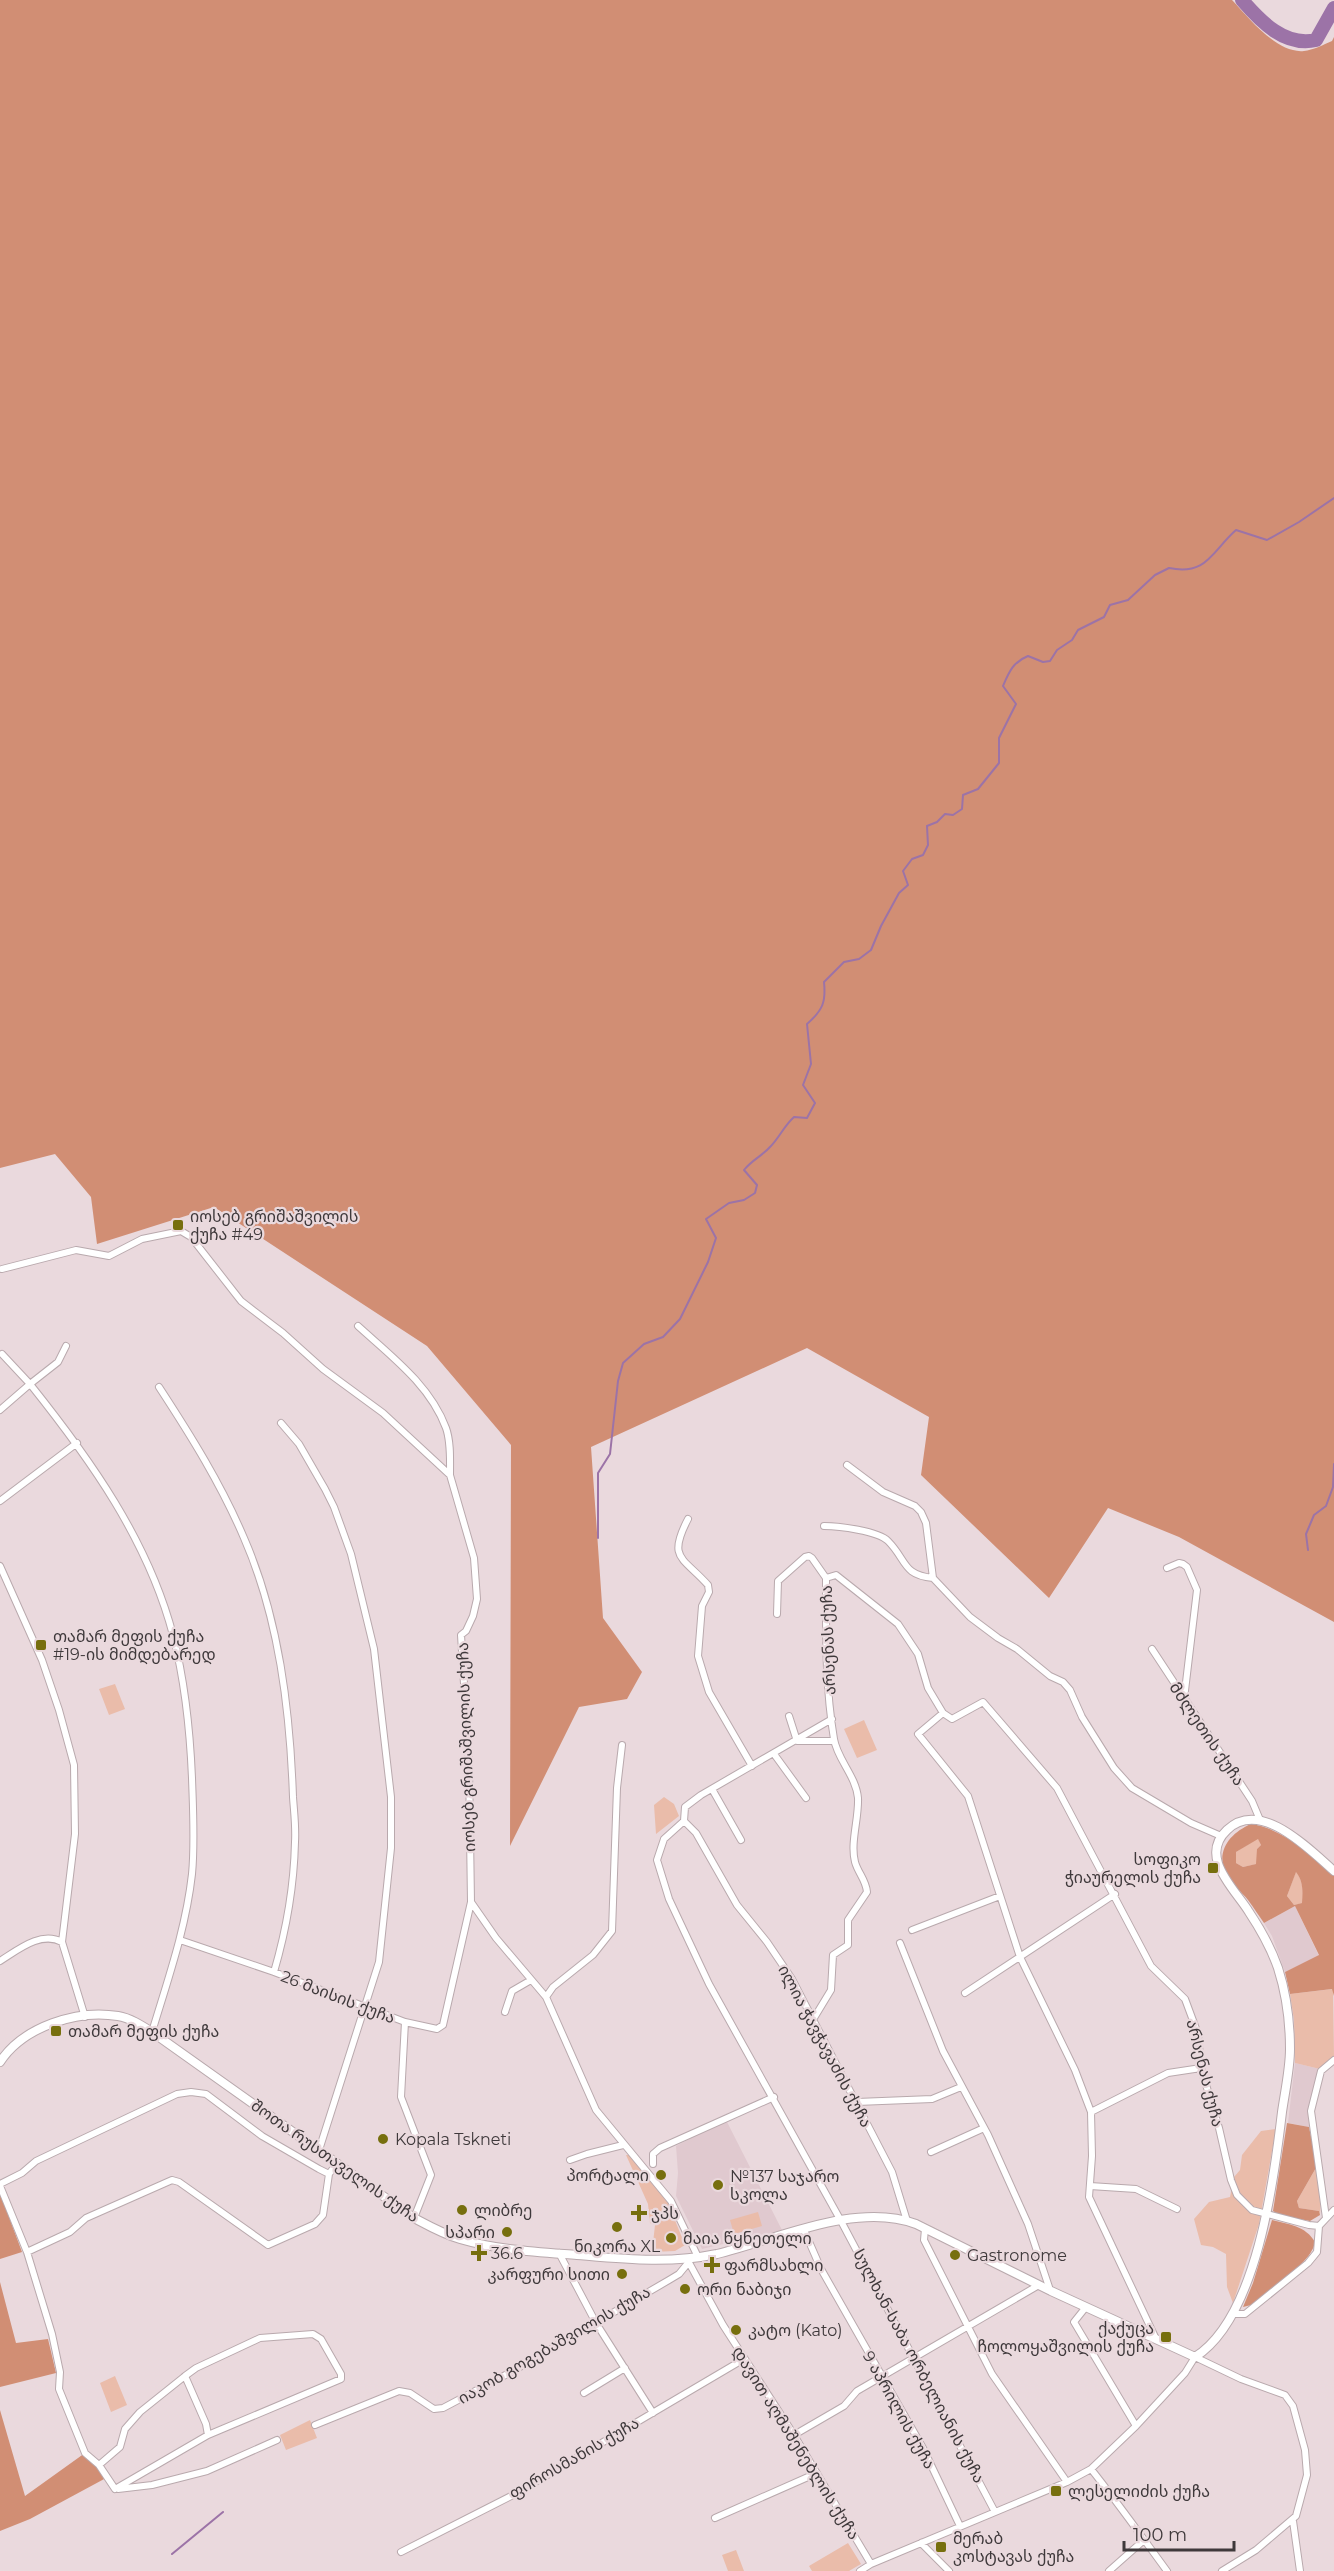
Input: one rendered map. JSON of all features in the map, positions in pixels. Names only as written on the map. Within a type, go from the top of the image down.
[{"type":"main road","points":[[1195,2357],[1215,2342],[1233,2314],[1251,2266],[1266,2215],[1290,2050],[1287,2007],[1278,1969],[1264,1935],[1219,1870],[1216,1851],[1221,1836],[1240,1820],[1260,1820],[1281,1829],[1334,1871]]},
{"type":"main road","name":"შოთა რუსთაველის ქუჩა","points":[[0,2062],[12,2046],[28,2035],[63,2020],[86,2016],[119,2016],[139,2023],[414,2218],[444,2234],[462,2240],[559,2253],[638,2260],[688,2261],[841,2221],[881,2216],[907,2221],[925,2229],[1051,2291],[1195,2357]]},
{"type":"street","points":[[2,1269],[76,1250],[109,1256],[142,1239],[181,1231],[191,1237],[241,1301],[283,1333],[323,1369],[382,1413],[450,1475]]},
{"type":"street","name":"იოსებ გრიშაშვილის ქუჩა","points":[[358,1326],[410,1373],[438,1411],[446,1430],[450,1475],[474,1558],[477,1599],[466,1631],[460,1635],[470,1765],[471,1902],[442,2025],[437,2029],[405,2022]]},
{"type":"street","points":[[0,1410],[58,1362],[66,1346]]},
{"type":"street","points":[[2,1354],[30,1384],[77,1443],[133,1536],[152,1577],[172,1632],[179,1660],[190,1736],[192,1873],[180,1941],[152,2032]]},
{"type":"street","points":[[159,1387],[203,1453],[245,1539],[267,1606],[281,1666],[292,1753],[296,1842],[284,1938],[274,1972]]},
{"type":"street","points":[[281,1423],[308,1460],[334,1507],[351,1554],[374,1649],[390,1773],[391,1848],[379,1962],[319,2150]]},
{"type":"street","points":[[0,1501],[77,1443]]},
{"type":"street","points":[[847,1465],[883,1492],[915,1506],[921,1512],[926,1523],[933,1578],[970,1617],[1017,1649],[1050,1676],[1063,1682],[1070,1690],[1082,1717],[1114,1768],[1132,1788],[1191,1823],[1221,1836]]},
{"type":"street","points":[[688,1519],[677,1543],[677,1551],[708,1585],[709,1592],[702,1606],[698,1656],[709,1692],[752,1766]]},
{"type":"street","points":[[824,1526],[838,1526],[886,1539],[911,1573],[920,1577],[933,1578]]},
{"type":"street","points":[[777,1614],[778,1581],[805,1557],[812,1558],[826,1578]]},
{"type":"street","points":[[1167,1568],[1179,1563],[1183,1564],[1187,1567],[1197,1590],[1184,1700]]},
{"type":"street","points":[[0,1566],[42,1660],[60,1710],[74,1764],[75,1834],[62,1942],[86,2016]]},
{"type":"street","name":"არსენას ქუჩა","points":[[841,2221],[774,2097],[709,1984],[661,1878],[657,1860],[664,1839],[684,1821],[685,1807],[832,1719],[826,1641],[826,1578],[836,1575],[898,1624],[918,1654],[928,1688],[943,1713],[952,1719],[983,1702],[1057,1788],[1151,1966],[1185,2000],[1198,2034],[1201,2068],[1233,2188],[1252,2210],[1266,2215]]},
{"type":"street","name":"მძლეთის ქუჩა","points":[[1152,1649],[1251,1801],[1260,1820]]},
{"type":"street","points":[[943,1713],[918,1734],[968,1796],[1020,1957],[1075,2070],[1091,2112],[1089,2197],[1156,2339]]},
{"type":"street","points":[[789,1716],[797,1741],[834,1741]]},
{"type":"street","points":[[814,2018],[831,1990],[833,1955],[848,1945],[848,1920],[867,1892],[864,1877],[855,1862],[858,1796],[850,1773],[834,1741],[832,1719]]},
{"type":"street","points":[[546,1997],[553,1987],[592,1955],[612,1931],[617,1788],[622,1745]]},
{"type":"street","points":[[774,1754],[806,1798]]},
{"type":"street","points":[[712,1789],[741,1840]]},
{"type":"street","name":"ილია ჭავჭავაძის ქუჩა","points":[[684,1821],[696,1833],[737,1905],[767,1942],[792,1979],[814,2018],[892,2172],[907,2221]]},
{"type":"street","points":[[965,1993],[1115,1894]]},
{"type":"street","points":[[912,1930],[1000,1896]]},
{"type":"street","points":[[471,1902],[496,1938],[546,1997],[596,2110],[670,2201],[698,2257]]},
{"type":"street","points":[[0,1961],[42,1938],[53,1937],[62,1942]]},
{"type":"street","name":"26 მაისის ქუჩა","points":[[180,1941],[274,1972],[405,2022],[401,2097],[431,2175],[414,2218]]},
{"type":"street","points":[[900,1943],[943,2051],[988,2135],[1028,2224],[1051,2291]]},
{"type":"street","points":[[505,2012],[512,1991],[531,1980]]},
{"type":"street","points":[[1326,2218],[1311,2111],[1322,2071],[1334,2060]]},
{"type":"street","points":[[1091,2112],[1168,2073],[1201,2068]]},
{"type":"street","points":[[857,2102],[932,2099],[961,2087]]},
{"type":"street","points":[[115,2489],[99,2464],[86,2453],[59,2389],[60,2372],[52,2334],[27,2252],[0,2185],[22,2173],[36,2161],[177,2094],[191,2092],[207,2094],[262,2136],[329,2174]]},
{"type":"street","points":[[653,2164],[653,2154],[660,2148],[774,2097]]},
{"type":"street","points":[[931,2152],[984,2128]]},
{"type":"street","points":[[570,2160],[623,2145]]},
{"type":"street","points":[[27,2252],[70,2232],[86,2218],[172,2180],[179,2182],[268,2245],[315,2224],[323,2215],[329,2174],[337,2163]]},
{"type":"street","points":[[1090,2186],[1136,2189],[1178,2209]]},
{"type":"street","points":[[1233,2314],[1245,2314],[1308,2263],[1317,2252],[1319,2226],[1334,2210]]},
{"type":"street","points":[[1266,2215],[1319,2226]]},
{"type":"street","name":"სულხან-საბა ორბელიანის ქუჩა","points":[[841,2221],[916,2358],[995,2512]]},
{"type":"street","points":[[925,2229],[924,2240],[992,2374],[1067,2482]]},
{"type":"street","name":"9 აპრილის ქუჩა","points":[[804,2230],[821,2270],[880,2377],[923,2448],[960,2526]]},
{"type":"street","points":[[559,2253],[596,2323],[653,2413]]},
{"type":"street","name":"იაკობ გოგებაშვილის ქუჩა","points":[[315,2426],[399,2391],[410,2393],[434,2409],[442,2408],[596,2323],[679,2274],[688,2261]]},
{"type":"street","name":"დავით აღმაშენებლის ქუჩა","points":[[688,2261],[744,2359],[794,2435],[871,2564]]},
{"type":"street","points":[[794,2435],[844,2406],[857,2391],[1039,2285]]},
{"type":"street","points":[[1086,2307],[1074,2322],[1136,2426]]},
{"type":"street","points":[[99,2464],[120,2447],[125,2429],[140,2412],[196,2368],[260,2338],[313,2334],[321,2339],[334,2360],[341,2379],[208,2435],[115,2489]]},
{"type":"street","points":[[860,2571],[871,2564],[1067,2482],[1092,2469],[1185,2373],[1195,2357],[1241,2379],[1285,2395],[1293,2406],[1305,2450],[1307,2475],[1302,2500],[1293,2521],[1256,2550],[1222,2571]]},
{"type":"street","name":"ფიროსმანის ქუჩა","points":[[401,2552],[515,2494],[744,2359]]},
{"type":"street","points":[[584,2392],[625,2368]]},
{"type":"street","points":[[185,2376],[206,2424],[208,2435]]},
{"type":"street","points":[[115,2489],[152,2485],[207,2471],[277,2440]]},
{"type":"street","points":[[1092,2469],[1135,2524],[1167,2571]]},
{"type":"street","points":[[715,2518],[817,2473]]},
{"type":"street","points":[[1293,2521],[1300,2571]]},
{"type":"street","points":[[1109,2571],[1144,2540]]},
{"type":"street","points":[[921,2543],[949,2571]]},
{"type":"shaded area","points":[[0,0],[1232,0],[1255,25],[1284,47],[1304,51],[1332,41],[1334,37],[1334,1622],[1179,1537],[1108,1508],[1049,1598],[921,1475],[929,1417],[807,1348],[591,1447],[603,1618],[642,1672],[627,1699],[579,1707],[510,1846],[511,1445],[427,1346],[214,1207],[97,1244],[91,1197],[55,1154],[0,1168]]},
{"type":"shaded area","points":[[115,1684],[125,1709],[109,1715],[99,1689]]},
{"type":"shaded area","points":[[864,1720],[877,1750],[857,1758],[844,1729]]},
{"type":"shaded area","points":[[664,1797],[674,1804],[679,1816],[656,1834],[654,1805]]},
{"type":"shaded area","points":[[1251,1824],[1275,1831],[1296,1844],[1334,1876],[1334,1996],[1332,1989],[1290,1994],[1285,1972],[1319,1955],[1295,1906],[1264,1923],[1227,1876],[1223,1867],[1223,1851],[1231,1838]],"holes":[[[1258,1839],[1261,1845],[1257,1849],[1256,1864],[1243,1867],[1236,1863],[1236,1852]],[[1296,1872],[1301,1883],[1302,1903],[1294,1905],[1287,1896]]]},
{"type":"shaded area","points":[[1258,1838],[1261,1845],[1257,1849],[1257,1864],[1243,1867],[1236,1863],[1236,1852]]},
{"type":"shaded area","points":[[1296,1871],[1302,1886],[1303,1903],[1294,1905],[1287,1896]]},
{"type":"shaded area","points":[[1295,1906],[1319,1956],[1285,1972],[1272,1936],[1264,1923]]},
{"type":"shaded area","points":[[1333,1989],[1334,2057],[1320,2069],[1295,2063],[1294,2020],[1290,1994]]},
{"type":"shaded area","points":[[1295,2063],[1320,2069],[1308,2109],[1309,2127],[1288,2123]]},
{"type":"shaded area","name":"№137 საჯარო სკოლა","points":[[726,2120],[782,2230],[702,2249],[676,2196],[678,2173],[676,2146]]},
{"type":"shaded area","points":[[1287,2123],[1309,2127],[1317,2166],[1297,2201],[1299,2208],[1319,2211],[1320,2215],[1310,2221],[1281,2216],[1273,2211]]},
{"type":"shaded area","points":[[1276,2129],[1259,2224],[1233,2303],[1227,2287],[1226,2254],[1213,2247],[1201,2245],[1194,2219],[1209,2202],[1230,2197],[1234,2177],[1240,2170],[1242,2155],[1261,2131]]},
{"type":"shaded area","points":[[626,2155],[629,2155],[668,2203],[685,2245],[675,2251],[652,2252],[655,2225],[650,2223],[648,2204]]},
{"type":"shaded area","points":[[1317,2166],[1321,2196],[1320,2215],[1319,2211],[1299,2208],[1297,2201]]},
{"type":"shaded area","points":[[0,2193],[22,2252],[0,2259]]},
{"type":"shaded area","points":[[758,2212],[762,2226],[734,2234],[730,2220]]},
{"type":"shaded area","points":[[1272,2220],[1302,2229],[1315,2242],[1306,2259],[1298,2267],[1251,2305],[1243,2307],[1253,2283]]},
{"type":"shaded area","points":[[0,2282],[16,2343],[48,2339],[56,2373],[0,2387]]},
{"type":"shaded area","points":[[115,2376],[127,2405],[111,2412],[100,2383]]},
{"type":"shaded area","points":[[0,2410],[25,2496],[85,2453],[106,2478],[30,2519],[0,2531]]},
{"type":"shaded area","points":[[310,2420],[317,2438],[286,2450],[280,2435]]},
{"type":"shaded area","points":[[848,2543],[861,2564],[849,2571],[812,2571],[809,2566]]},
{"type":"shaded area","points":[[736,2550],[744,2571],[728,2571],[722,2555]]},
{"type":"waterway","points":[[1242,0],[1274,31],[1294,40],[1305,41],[1316,40],[1334,8]]},
{"type":"waterway","points":[[598,1538],[598,1473],[610,1454],[618,1381],[623,1363],[644,1344],[663,1337],[680,1319],[708,1262],[716,1238],[706,1219],[729,1203],[744,1200],[755,1193],[757,1185],[744,1170],[770,1147],[794,1117],[807,1118],[815,1103],[803,1085],[811,1064],[807,1024],[822,1005],[824,982],[844,962],[859,959],[871,950],[899,893],[908,885],[903,871],[912,859],[923,855],[928,845],[927,826],[937,822],[945,814],[953,815],[962,809],[963,795],[978,789],[999,763],[999,738],[1016,704],[1003,686],[1012,668],[1028,656],[1043,662],[1050,661],[1057,650],[1072,640],[1078,630],[1104,617],[1110,605],[1128,600],[1155,575],[1169,568],[1182,570],[1201,565],[1236,530],[1267,540],[1334,498]]},
{"type":"waterway","points":[[1308,1550],[1306,1534],[1314,1515],[1326,1506],[1333,1487],[1334,1464]]},
{"type":"waterway","points":[[172,2554],[223,2512]]},
{"type":"place","name":"იოსებ გრიშაშვილის ქუჩა #49","points":[[178,1225]]},
{"type":"place","name":"თამარ მეფის ქუჩა #19-ის მიმდებარედ","points":[[41,1645]]},
{"type":"place","name":"სოფიკო ჭიაურელის ქუჩა","points":[[1213,1868]]},
{"type":"place","name":"თამარ მეფის ქუჩა","points":[[56,2031]]},
{"type":"place","name":"Kopala Tskneti","points":[[383,2139]]},
{"type":"place","name":"პორტალი","points":[[661,2175]]},
{"type":"place","name":"№137 საჯარო სკოლა","points":[[718,2185]]},
{"type":"place","name":"ლიბრე","points":[[462,2210]]},
{"type":"place","name":"ჯპს","points":[[639,2213]]},
{"type":"place","name":"ნიკორა XL","points":[[617,2227]]},
{"type":"place","name":"სპარი","points":[[507,2232]]},
{"type":"place","name":"მაია წყნეთელი","points":[[671,2238]]},
{"type":"place","name":"36.6","points":[[479,2253]]},
{"type":"place","name":"Gastronome","points":[[955,2255]]},
{"type":"place","name":"ფარმსახლი","points":[[712,2265]]},
{"type":"place","name":"კარფური სითი","points":[[622,2274]]},
{"type":"place","name":"ორი ნაბიჯი","points":[[685,2289]]},
{"type":"place","name":"კატო (Kato)","points":[[736,2330]]},
{"type":"place","name":"ქაქუცა ჩოლოყაშვილის ქუჩა","points":[[1166,2337]]},
{"type":"place","name":"ლესელიძის ქუჩა","points":[[1056,2491]]},
{"type":"place","name":"მერაბ კოსტავას ქუჩა","points":[[941,2547]]}]
